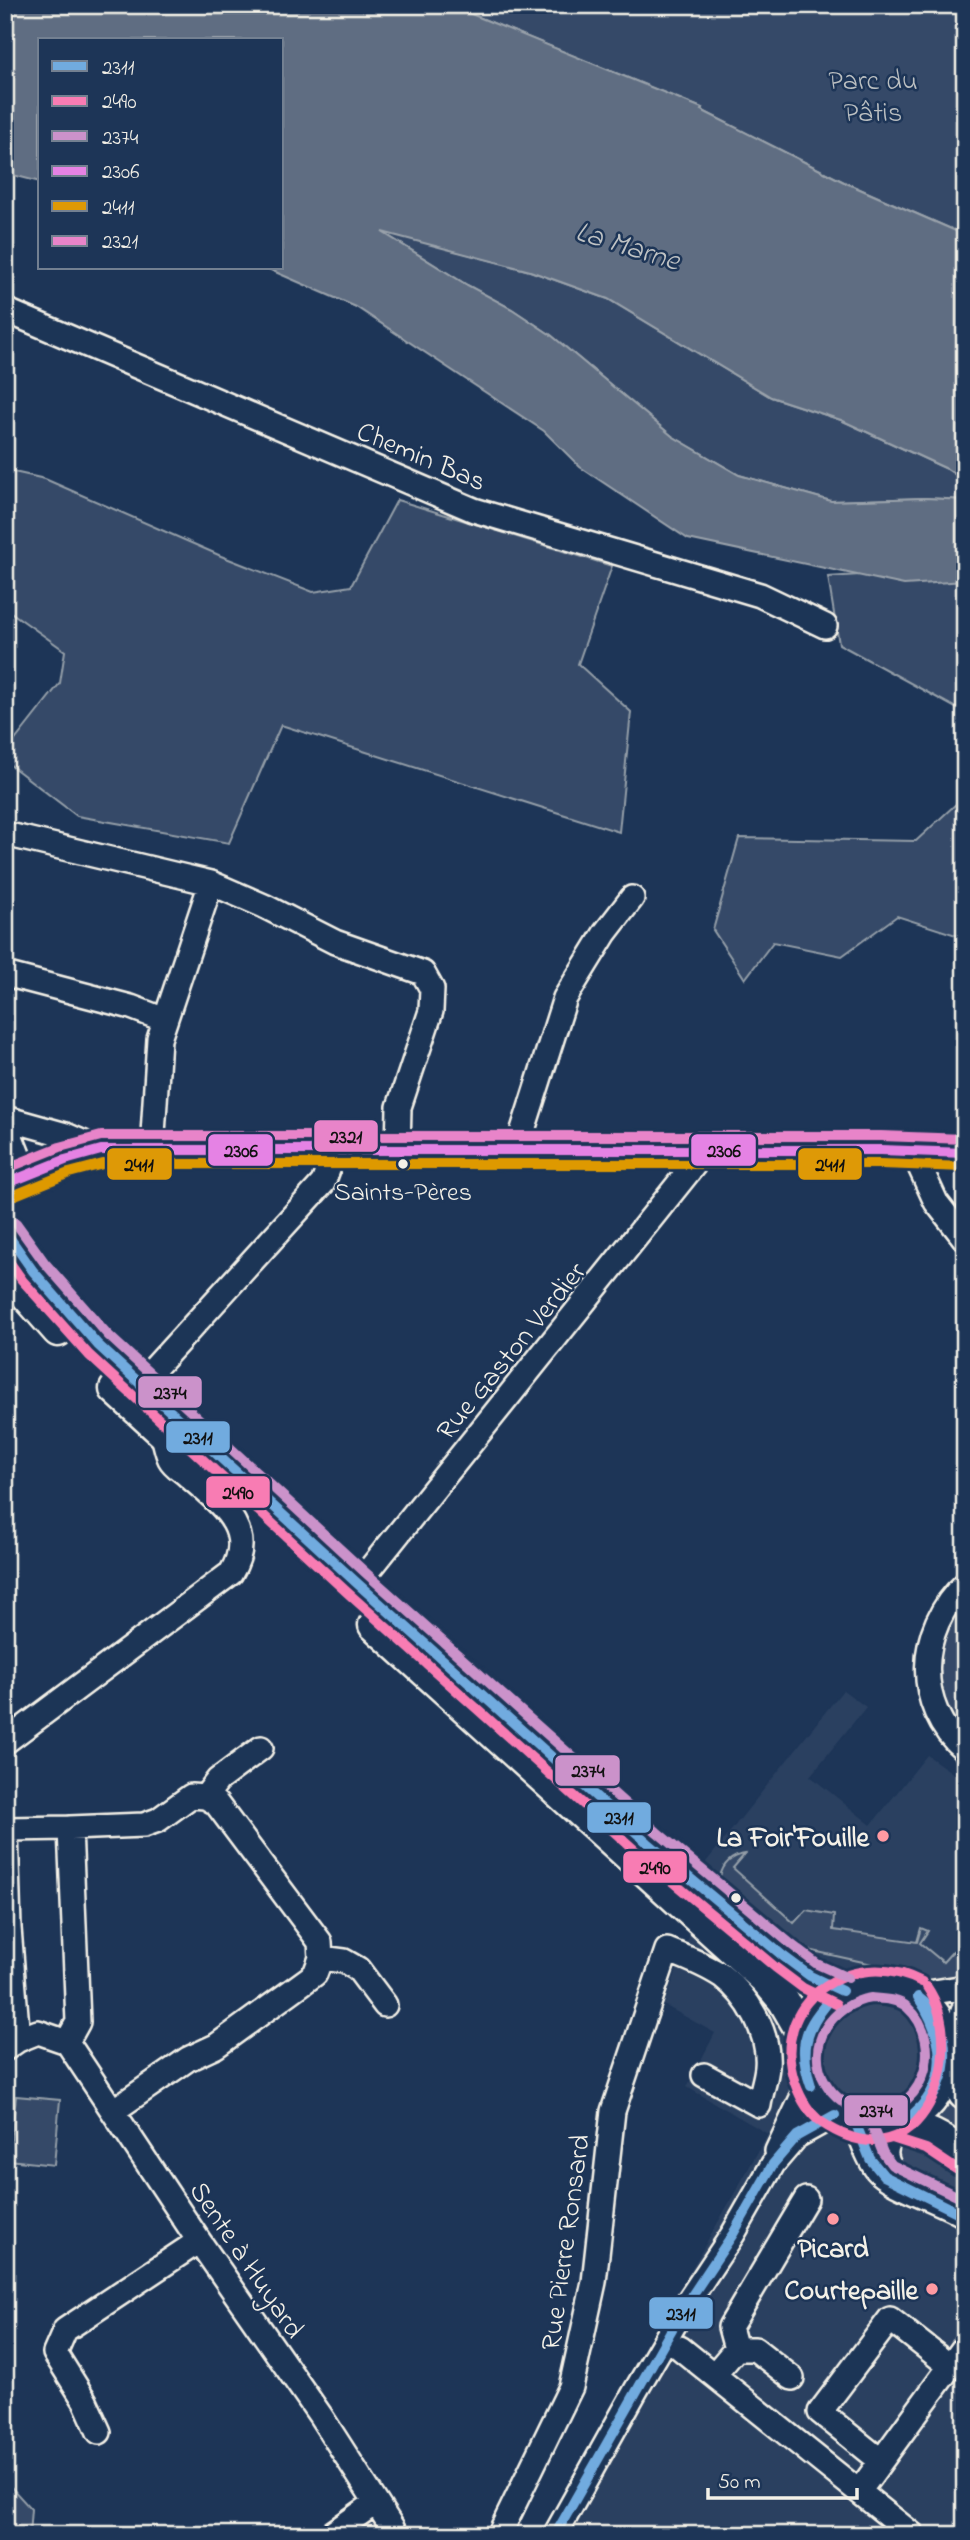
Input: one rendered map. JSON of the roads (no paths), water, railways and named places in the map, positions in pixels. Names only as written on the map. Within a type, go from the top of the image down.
[{"type":"highway","points":[[956,2030],[965,2093]]},
{"type":"highway","points":[[895,2124],[923,2130],[946,2142],[965,2158]]},
{"type":"main road","points":[[5,1231],[33,1271],[98,1345],[358,1584],[648,1843],[783,1956],[810,1976],[842,1991]]},
{"type":"main road","points":[[5,1271],[85,1359],[162,1432],[766,1980],[783,2000],[805,2038]]},
{"type":"main road","points":[[860,1984],[898,1986],[916,1995],[956,2030],[942,2081],[930,2102],[914,2116],[895,2124],[870,2127],[846,2120],[822,2104],[812,2089],[803,2056],[805,2038],[813,2019],[826,2003],[842,1991],[860,1984]]},
{"type":"street","name":"Chemin Bas","points":[[5,310],[474,510],[760,596],[825,626]]},
{"type":"street","points":[[5,834],[211,883],[335,942],[423,973],[432,989],[430,1011],[399,1107],[398,1151]]},
{"type":"street","points":[[152,1150],[159,1039],[211,883]]},
{"type":"street","points":[[516,1152],[565,998],[605,933],[632,898]]},
{"type":"street","points":[[5,974],[131,1007],[166,1020]]},
{"type":"street","points":[[101,1150],[65,1135],[5,1120],[15,1179],[101,1150],[965,1153]]},
{"type":"street","points":[[140,1384],[323,1183],[335,1151]]},
{"type":"street","name":"Rue Gaston Verdier","points":[[358,1584],[401,1534],[705,1151]]},
{"type":"street","points":[[913,1152],[936,1202],[965,1239]]},
{"type":"street","points":[[5,1742],[232,1573],[239,1560],[241,1541],[237,1528],[226,1511],[170,1460],[162,1432]]},
{"type":"street","points":[[965,1584],[942,1611],[933,1631],[928,1656],[928,1682],[932,1703],[940,1722],[955,1742],[965,1750]]},
{"type":"street","points":[[205,1797],[218,1780],[261,1748]]},
{"type":"street","points":[[6,1829],[144,1825],[158,1820],[191,1796],[205,1797],[216,1803],[320,1942],[321,1958],[315,1973],[216,2046],[188,2059],[113,2111]]},
{"type":"street","points":[[5,1822],[9,1928],[20,2040],[67,2042],[78,2022],[70,1828]]},
{"type":"street","name":"Rue Pierre Ronsard","points":[[499,2535],[571,2387],[594,2282],[613,2111],[667,1950],[722,1976],[747,2002],[764,2035],[767,2065],[759,2105],[704,2075]]},
{"type":"street","points":[[321,1958],[344,1961],[358,1969],[385,2005]]},
{"type":"street","points":[[916,1995],[965,1987]]},
{"type":"street","name":"Sente à Huyard","points":[[67,2042],[199,2241],[320,2414],[397,2535]]},
{"type":"street","points":[[773,2164],[779,2141],[802,2098],[806,2073]]},
{"type":"street","points":[[555,2535],[685,2306],[733,2234],[773,2164],[797,2136],[846,2120],[878,2170],[888,2180],[952,2207],[965,2216]]},
{"type":"street","points":[[895,2124],[886,2144],[885,2161],[898,2183]]},
{"type":"street","points":[[736,2349],[730,2328],[806,2199]]},
{"type":"street","points":[[572,2535],[680,2348],[733,2234]]},
{"type":"street","points":[[99,2432],[85,2401],[55,2353],[65,2330],[199,2241]]},
{"type":"street","points":[[881,2461],[820,2412],[890,2319],[951,2367]]},
{"type":"street","points":[[860,2490],[965,2346]]},
{"type":"street","points":[[680,2348],[913,2535]]},
{"type":"street","points":[[714,2375],[736,2349],[755,2349],[792,2378]]},
{"type":"street","points":[[330,2535],[375,2503]]},
{"type":"water","name":"La Marne","points":[[5,5],[449,5],[702,108],[701,110],[846,183],[965,235],[965,481],[947,469],[841,420],[771,397],[608,299],[530,271],[382,232],[551,335],[672,436],[739,475],[831,501],[925,498],[965,500],[965,581],[904,585],[688,539],[580,467],[544,431],[356,307],[271,270],[284,270],[284,38],[38,38],[38,181],[5,173]]},
{"type":"place","name":"Saints-Pères","points":[[403,1164]]},
{"type":"place","name":"La Foir'Fouille","points":[[883,1836]]},
{"type":"place","name":"Picard","points":[[833,2219]]},
{"type":"place","name":"Courtepaille","points":[[932,2289]]},
{"type":"park label","name":"Parc du Pâtis","points":[[873,95]]}]
